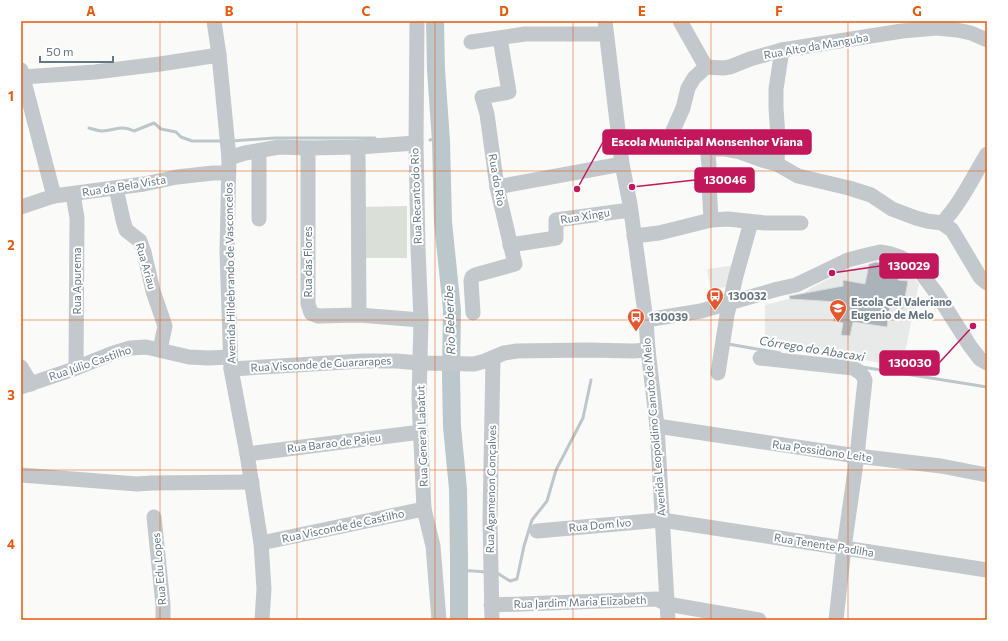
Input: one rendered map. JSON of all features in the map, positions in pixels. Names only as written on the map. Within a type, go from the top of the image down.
[{"type":"street","name":"Avenida Hildebrando de Vasconcelos","points":[[214,21],[219,55],[227,147],[227,252],[231,363],[261,543],[264,589],[262,620]]},
{"type":"street","points":[[416,143],[417,21]]},
{"type":"street","points":[[668,142],[683,108],[688,88],[694,78],[706,67],[680,21]]},
{"type":"street","name":"Rua Alto da Manguba","points":[[706,67],[730,67],[750,59],[782,50],[902,26],[957,30],[971,33],[987,40]]},
{"type":"street","points":[[471,42],[525,34],[606,28]]},
{"type":"street","name":"Avenida Leopoldino Canuto de Melo","points":[[606,28],[622,164],[646,320],[657,426],[668,620]]},
{"type":"street","name":"Rua do Rio","points":[[473,313],[472,277],[515,264],[497,187],[487,114],[482,96],[509,92],[500,38]]},
{"type":"street","points":[[777,164],[778,137],[776,89],[782,50]]},
{"type":"street","points":[[54,196],[23,82],[219,55]]},
{"type":"street","name":"Rua Recanto do Rio","points":[[227,147],[259,151],[279,147],[358,147],[416,143],[421,320],[420,363]]},
{"type":"street","points":[[358,147],[359,315]]},
{"type":"street","name":"Rua das Flores","points":[[308,148],[308,304],[311,313],[318,316],[359,315],[421,320]]},
{"type":"street","points":[[711,220],[708,156],[710,151],[714,149],[724,149],[740,152],[777,164],[798,176],[849,188],[871,195],[892,210],[926,221],[942,222],[952,230],[980,277],[987,283]]},
{"type":"street","points":[[259,151],[259,219]]},
{"type":"street","points":[[942,222],[960,200],[987,154]]},
{"type":"street","points":[[497,187],[622,164]]},
{"type":"street","name":"Rua da Bela Vista","points":[[21,207],[54,196],[144,184],[177,177],[228,173]]},
{"type":"street","name":"Rua Ariau","points":[[116,188],[126,230],[140,241],[152,291],[165,326],[160,350]]},
{"type":"street","name":"Rua Apurema","points":[[73,194],[77,218],[76,368]]},
{"type":"street","name":"Rua Xingu","points":[[510,245],[556,238],[556,220],[630,210]]},
{"type":"street","points":[[634,236],[659,233],[711,220],[728,219],[765,223],[802,223]]},
{"type":"street","points":[[718,374],[725,322],[751,222]]},
{"type":"street","points":[[646,320],[701,311],[796,285],[848,260],[880,252],[900,257],[919,270],[937,294],[970,346],[980,359],[987,363]]},
{"type":"street","name":"Rua Júlio Castilho","points":[[26,386],[130,348],[146,347],[231,363]]},
{"type":"street","name":"Rua Visconde de Guararapes","points":[[231,363],[404,361],[420,363],[474,364],[504,353],[517,351],[648,350]]},
{"type":"street","name":"Rua Agamenon Gonçalves","points":[[492,620],[490,512],[493,358]]},
{"type":"street","points":[[760,358],[853,368],[858,370],[863,375],[865,380],[836,620]]},
{"type":"street","name":"Rua General Labatut","points":[[420,363],[419,400],[424,509],[433,546],[439,620]]},
{"type":"street","points":[[21,367],[26,386]]},
{"type":"street","name":"Rua Possidono Leite","points":[[657,426],[857,456],[942,466],[987,475]]},
{"type":"street","name":"Rua Barao de Pajeu","points":[[247,454],[421,432]]},
{"type":"street","points":[[21,475],[137,484],[252,482]]},
{"type":"street","name":"Rua Visconde de Castilho","points":[[261,543],[424,509]]},
{"type":"street","name":"Rua Edu Lopes","points":[[154,518],[163,620]]},
{"type":"street","name":"Rua Dom Ivo","points":[[537,531],[662,520]]},
{"type":"street","name":"Rua Tenente Padilha","points":[[662,520],[987,570]]},
{"type":"street","name":"Rua Jardim Maria Elizabeth","points":[[491,605],[657,599],[667,604],[759,620]]},
{"type":"shaded area","points":[[407,206],[407,258],[362,258],[362,207]]},
{"type":"shaded area","name":"Escola Cel Valeriano Eugenio de Melo","points":[[879,262],[899,267],[909,273],[919,284],[902,367],[765,341],[765,305],[803,294],[842,272]]},
{"type":"shaded area","points":[[736,265],[730,286],[711,290],[707,269]]},
{"type":"building","points":[[876,262],[894,265],[900,268],[898,280],[908,281],[903,309],[890,307],[887,327],[853,322],[850,336],[841,335],[843,323],[833,321],[839,302],[790,299],[789,296],[843,286],[843,280],[865,284],[869,264]]},
{"type":"waterway","name":"Rio Beberibe","points":[[435,21],[436,70],[441,141],[443,222],[452,310],[452,427],[458,489],[459,620]]},
{"type":"waterway","points":[[89,128],[102,131],[125,128],[134,131],[154,123],[161,129],[176,132],[181,137],[192,141],[224,141]]},
{"type":"waterway","points":[[231,141],[275,138],[375,138]]},
{"type":"waterway","points":[[430,140],[441,138]]},
{"type":"waterway","name":"Córrego do Abacaxi","points":[[728,344],[780,353]]},
{"type":"waterway","name":"Córrego do Abacaxi","points":[[862,367],[987,387]]},
{"type":"waterway","name":"Córrego do Abacaxi","points":[[497,573],[510,581],[517,579],[524,546],[532,520],[547,501],[556,470],[583,418],[591,380]]},
{"type":"waterway","name":"Córrego do Abacaxi","points":[[459,570],[487,572]]},
{"type":"place","name":"130046","points":[[632,187]]},
{"type":"place","name":"Escola Municipal Monsenhor Viana","points":[[577,189]]},
{"type":"place","name":"130029","points":[[832,273]]},
{"type":"place","name":"130032","points":[[715,311]]},
{"type":"place","name":"Escola Cel Valeriano Eugenio de Melo","points":[[838,323]]},
{"type":"place","name":"130030","points":[[973,326]]},
{"type":"place","name":"130039","points":[[636,332]]}]
